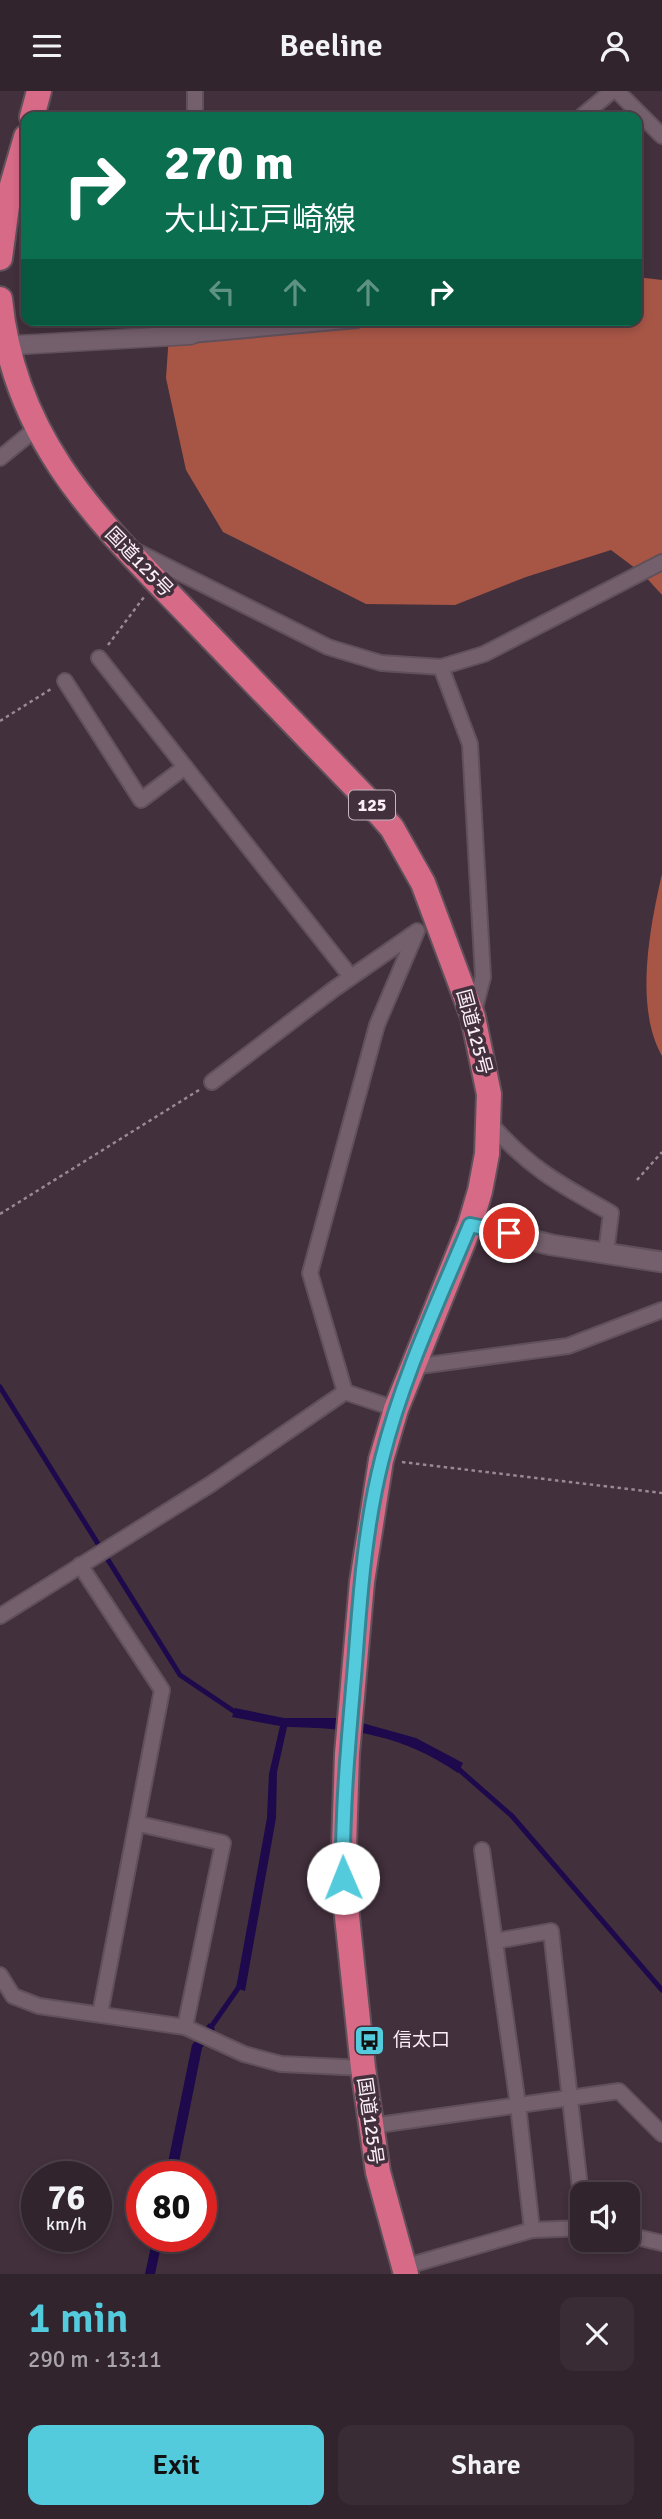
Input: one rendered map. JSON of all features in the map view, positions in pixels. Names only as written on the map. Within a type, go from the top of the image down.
[{"type":"highway","points":[[34,112],[40,91]]},
{"type":"highway","points":[[0,258],[4,201],[21,152]]},
{"type":"highway","name":"国道125号","points":[[0,299],[3,345],[37,427],[66,478],[124,548],[392,828],[412,860],[437,917],[484,1060],[489,1122],[483,1179],[470,1225],[396,1409],[381,1460],[365,1555],[347,1754],[343,1878],[363,2068],[386,2208],[405,2271]]},
{"type":"main road","points":[[470,1225],[552,1245],[662,1262]]},
{"type":"street","points":[[195,91],[195,112]]},
{"type":"street","points":[[587,112],[612,91]]},
{"type":"street","points":[[617,91],[638,112]]},
{"type":"street","points":[[642,117],[662,137]]},
{"type":"street","points":[[3,345],[216,326]]},
{"type":"street","points":[[0,458],[37,427]]},
{"type":"street","points":[[124,548],[141,552],[328,647],[382,663],[441,667],[484,654],[662,562]]},
{"type":"street","points":[[99,658],[351,977]]},
{"type":"street","points":[[441,667],[470,744],[483,977],[472,1017]]},
{"type":"street","points":[[65,681],[141,800],[185,767]]},
{"type":"street","points":[[212,1082],[351,977],[437,917]]},
{"type":"street","points":[[345,1392],[310,1273],[377,1025],[417,931]]},
{"type":"street","points":[[489,1122],[518,1155],[545,1175],[611,1213],[606,1253]]},
{"type":"street","points":[[412,1367],[568,1346],[662,1310]]},
{"type":"street","points":[[345,1392],[396,1409]]},
{"type":"street","points":[[0,1616],[211,1484],[345,1392]]},
{"type":"street","points":[[84,1562],[162,1690],[139,1824],[100,2014]]},
{"type":"street","points":[[139,1824],[223,1843],[185,2027]]},
{"type":"street","points":[[482,1850],[518,2105],[531,2230]]},
{"type":"street","points":[[496,1941],[551,1931],[580,2182]]},
{"type":"street","points":[[0,1975],[13,1996],[39,2006],[185,2027],[244,2054],[281,2064],[363,2068]]},
{"type":"street","points":[[371,2126],[619,2091],[662,2134]]},
{"type":"street","points":[[405,2271],[531,2230],[570,2228]]},
{"type":"street","points":[[640,2238],[662,2243]]},
{"type":"path","points":[[0,1213],[212,1082]]},
{"type":"path","points":[[637,1180],[662,1152]]},
{"type":"path","points":[[381,1460],[662,1493]]},
{"type":"shaded area","points":[[642,278],[662,280],[662,595],[643,574],[611,550],[526,577],[455,605],[366,604],[223,532],[186,470],[166,378],[170,326],[642,326]]},
{"type":"shaded area","points":[[662,874],[662,1056],[653,1036],[649,1014],[647,966]]},
{"type":"shaded area","points":[[235,1708],[284,1718],[344,1718],[416,1738],[463,1763],[458,1773],[417,1750],[377,1736],[334,1729],[287,1727],[277,1772],[276,1818],[245,1991],[236,1988],[267,1818],[269,1774],[280,1726],[232,1717]]},
{"type":"shaded area","points":[[209,2023],[215,2029],[202,2048],[179,2161],[168,2161],[192,2045]]},
{"type":"shaded area","points":[[150,2252],[160,2252],[155,2274],[145,2274]]},
{"type":"waterway","points":[[0,1387],[180,1675],[238,1714]]},
{"type":"waterway","points":[[455,1766],[512,1816],[662,1990]]},
{"type":"waterway","points":[[209,2030],[241,1984]]},
{"type":"place","name":"信太口","points":[[370,2040]]},
{"type":"route","points":[[343,1878],[347,1754],[362,1582],[370,1515],[381,1460],[396,1409],[470,1225],[509,1233]]}]
